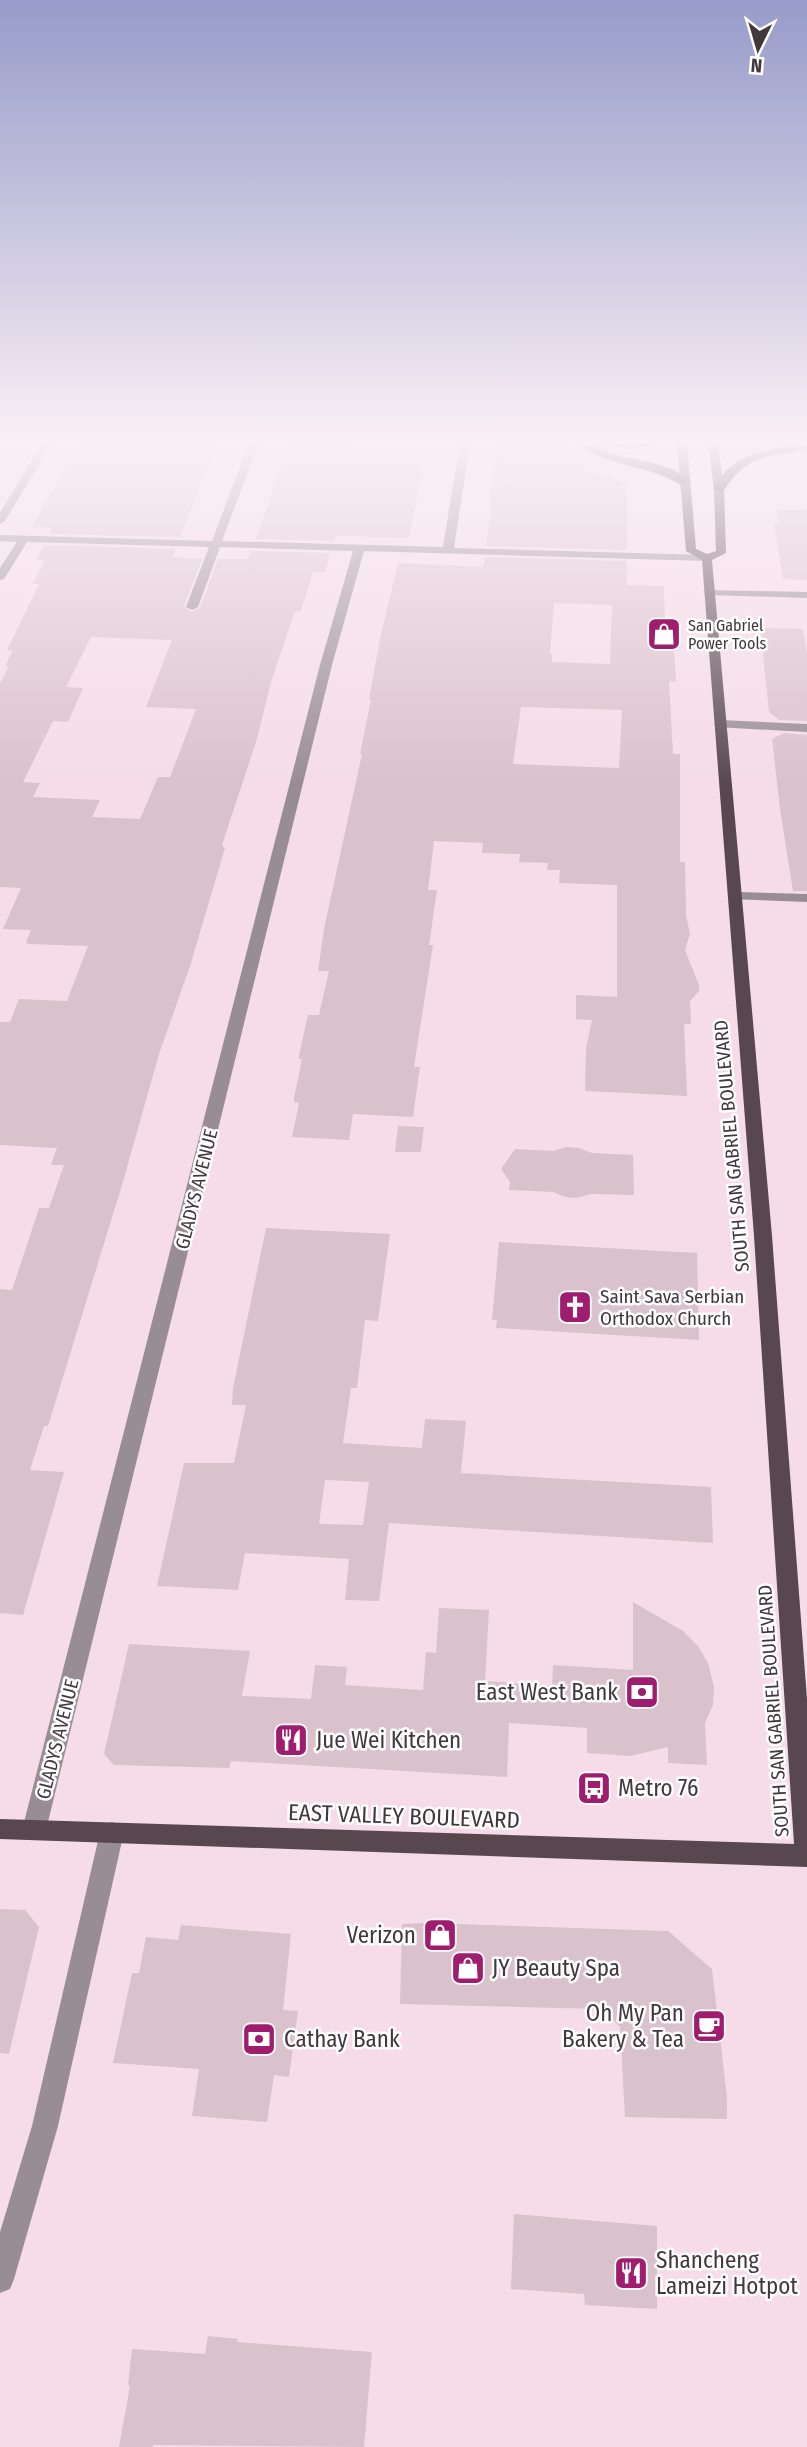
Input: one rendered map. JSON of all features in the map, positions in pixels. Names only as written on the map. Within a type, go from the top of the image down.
[{"type":"main road","name":"SOUTH SAN GABRIEL BOULEVARD","points":[[707,558],[764,1249],[807,1856]]},
{"type":"main road","name":"EAST VALLEY BOULEVARD","points":[[0,1829],[807,1856]]},
{"type":"street","points":[[0,577],[12,557]]},
{"type":"street","points":[[192,607],[212,557]]},
{"type":"street","name":"GLADYS AVENUE","points":[[34,1830],[326,666],[357,557]]},
{"type":"street","points":[[677,557],[707,558]]},
{"type":"street","points":[[709,592],[807,595]]},
{"type":"street","points":[[720,724],[807,727]]},
{"type":"street","points":[[735,895],[807,898]]},
{"type":"street","points":[[0,2280],[46,2126],[112,1832]]},
{"type":"building","points":[[329,557],[325,572],[313,572],[301,611],[295,611],[271,682],[257,739],[222,845],[225,848],[190,966],[159,1054],[48,1426],[44,1426],[30,1470],[64,1472],[23,1615],[0,1613],[0,1289],[12,1290],[39,1208],[49,1208],[64,1165],[51,1165],[57,1148],[0,1145],[0,1022],[10,1022],[19,999],[67,1001],[88,946],[28,944],[26,942],[31,930],[3,929],[21,888],[0,887],[0,683],[9,666],[5,666],[12,652],[7,650],[39,584],[32,584],[45,561],[37,559],[202,559],[184,606],[191,612],[200,608],[218,559]],"holes":[[[91,637],[172,640],[146,707],[196,709],[170,777],[158,777],[140,819],[92,817],[100,800],[33,797],[40,783],[23,782],[53,721],[68,722],[83,688],[66,687]]]},
{"type":"building","points":[[485,557],[627,561],[627,585],[664,586],[665,628],[673,628],[676,682],[669,681],[673,754],[680,754],[680,862],[685,862],[686,915],[690,934],[685,950],[699,985],[699,991],[690,1001],[691,1024],[684,1024],[687,1096],[585,1091],[586,1048],[592,1020],[576,1019],[576,995],[617,997],[617,885],[559,883],[560,870],[547,870],[548,863],[519,862],[520,854],[482,853],[483,843],[434,841],[428,890],[437,890],[429,945],[433,945],[414,1067],[420,1067],[413,1117],[353,1114],[349,1140],[292,1137],[299,1103],[294,1102],[294,1098],[302,1059],[299,1059],[299,1055],[308,1015],[319,1015],[329,971],[318,971],[324,929],[362,754],[380,639],[398,563],[483,567]],"holes":[[[554,603],[612,605],[610,664],[552,662],[550,654]],[[521,707],[622,710],[619,768],[513,764]]]},
{"type":"building","points":[[779,557],[807,557],[807,580],[783,579]]},
{"type":"building","points":[[760,628],[803,629],[807,654],[807,721],[779,720],[769,712]]},
{"type":"building","points":[[784,733],[807,735],[807,891],[793,891],[780,809],[772,739]]},
{"type":"building","points":[[398,1126],[424,1127],[421,1152],[395,1152]]},
{"type":"building","points":[[566,1147],[592,1153],[633,1155],[634,1195],[591,1194],[577,1198],[553,1192],[509,1190],[510,1182],[501,1169],[515,1149],[553,1151]]},
{"type":"building","points":[[266,1228],[390,1234],[378,1321],[365,1320],[357,1388],[351,1388],[343,1443],[422,1448],[425,1419],[466,1421],[461,1473],[711,1487],[713,1543],[389,1523],[379,1601],[345,1600],[349,1559],[245,1553],[238,1590],[157,1586],[184,1463],[234,1463],[246,1405],[232,1405],[233,1388]],"holes":[[[325,1480],[369,1482],[363,1525],[319,1524]]]},
{"type":"building","points":[[499,1242],[697,1253],[699,1340],[496,1328],[497,1320],[492,1320]]},
{"type":"building","points":[[633,1602],[683,1631],[698,1646],[708,1663],[714,1687],[713,1705],[705,1723],[707,1765],[668,1763],[668,1747],[630,1756],[587,1753],[587,1728],[509,1723],[507,1777],[231,1761],[229,1768],[114,1765],[104,1754],[129,1644],[250,1651],[242,1696],[311,1699],[315,1665],[347,1667],[345,1685],[423,1690],[426,1652],[436,1653],[439,1608],[489,1610],[485,1681],[552,1686],[553,1665],[633,1670]]},
{"type":"building","points":[[0,1909],[25,1910],[39,1927],[9,2054],[0,2053]]},
{"type":"building","points":[[402,1924],[668,1931],[712,1969],[727,2097],[727,2119],[625,2117],[620,2027],[602,2009],[400,2004]]},
{"type":"building","points":[[181,1925],[291,1934],[283,2010],[298,2011],[289,2077],[274,2075],[267,2122],[192,2116],[199,2069],[113,2063],[132,1973],[139,1973],[146,1937],[178,1940]]},
{"type":"building","points":[[514,2214],[657,2226],[657,2309],[585,2305],[584,2294],[511,2289]]},
{"type":"building","points":[[208,2336],[238,2339],[237,2342],[372,2352],[364,2447],[119,2447],[130,2386],[132,2349],[205,2354]]},
{"type":"place","name":"San Gabriel Power Tools","points":[[664,634]]},
{"type":"place","name":"Saint Sava Serbian Orthodox Church","points":[[575,1307]]},
{"type":"place","name":"East West Bank","points":[[642,1692]]},
{"type":"place","name":"Jue Wei Kitchen","points":[[291,1740]]},
{"type":"place","name":"Metro 76","points":[[594,1788]]},
{"type":"place","name":"Verizon","points":[[440,1935]]},
{"type":"place","name":"JY Beauty Spa","points":[[468,1968]]},
{"type":"place","name":"Oh My Pan Bakery & Tea","points":[[709,2026]]},
{"type":"place","name":"Cathay Bank","points":[[259,2039]]},
{"type":"place","name":"Shancheng Lameizi Hotpot","points":[[631,2273]]}]
